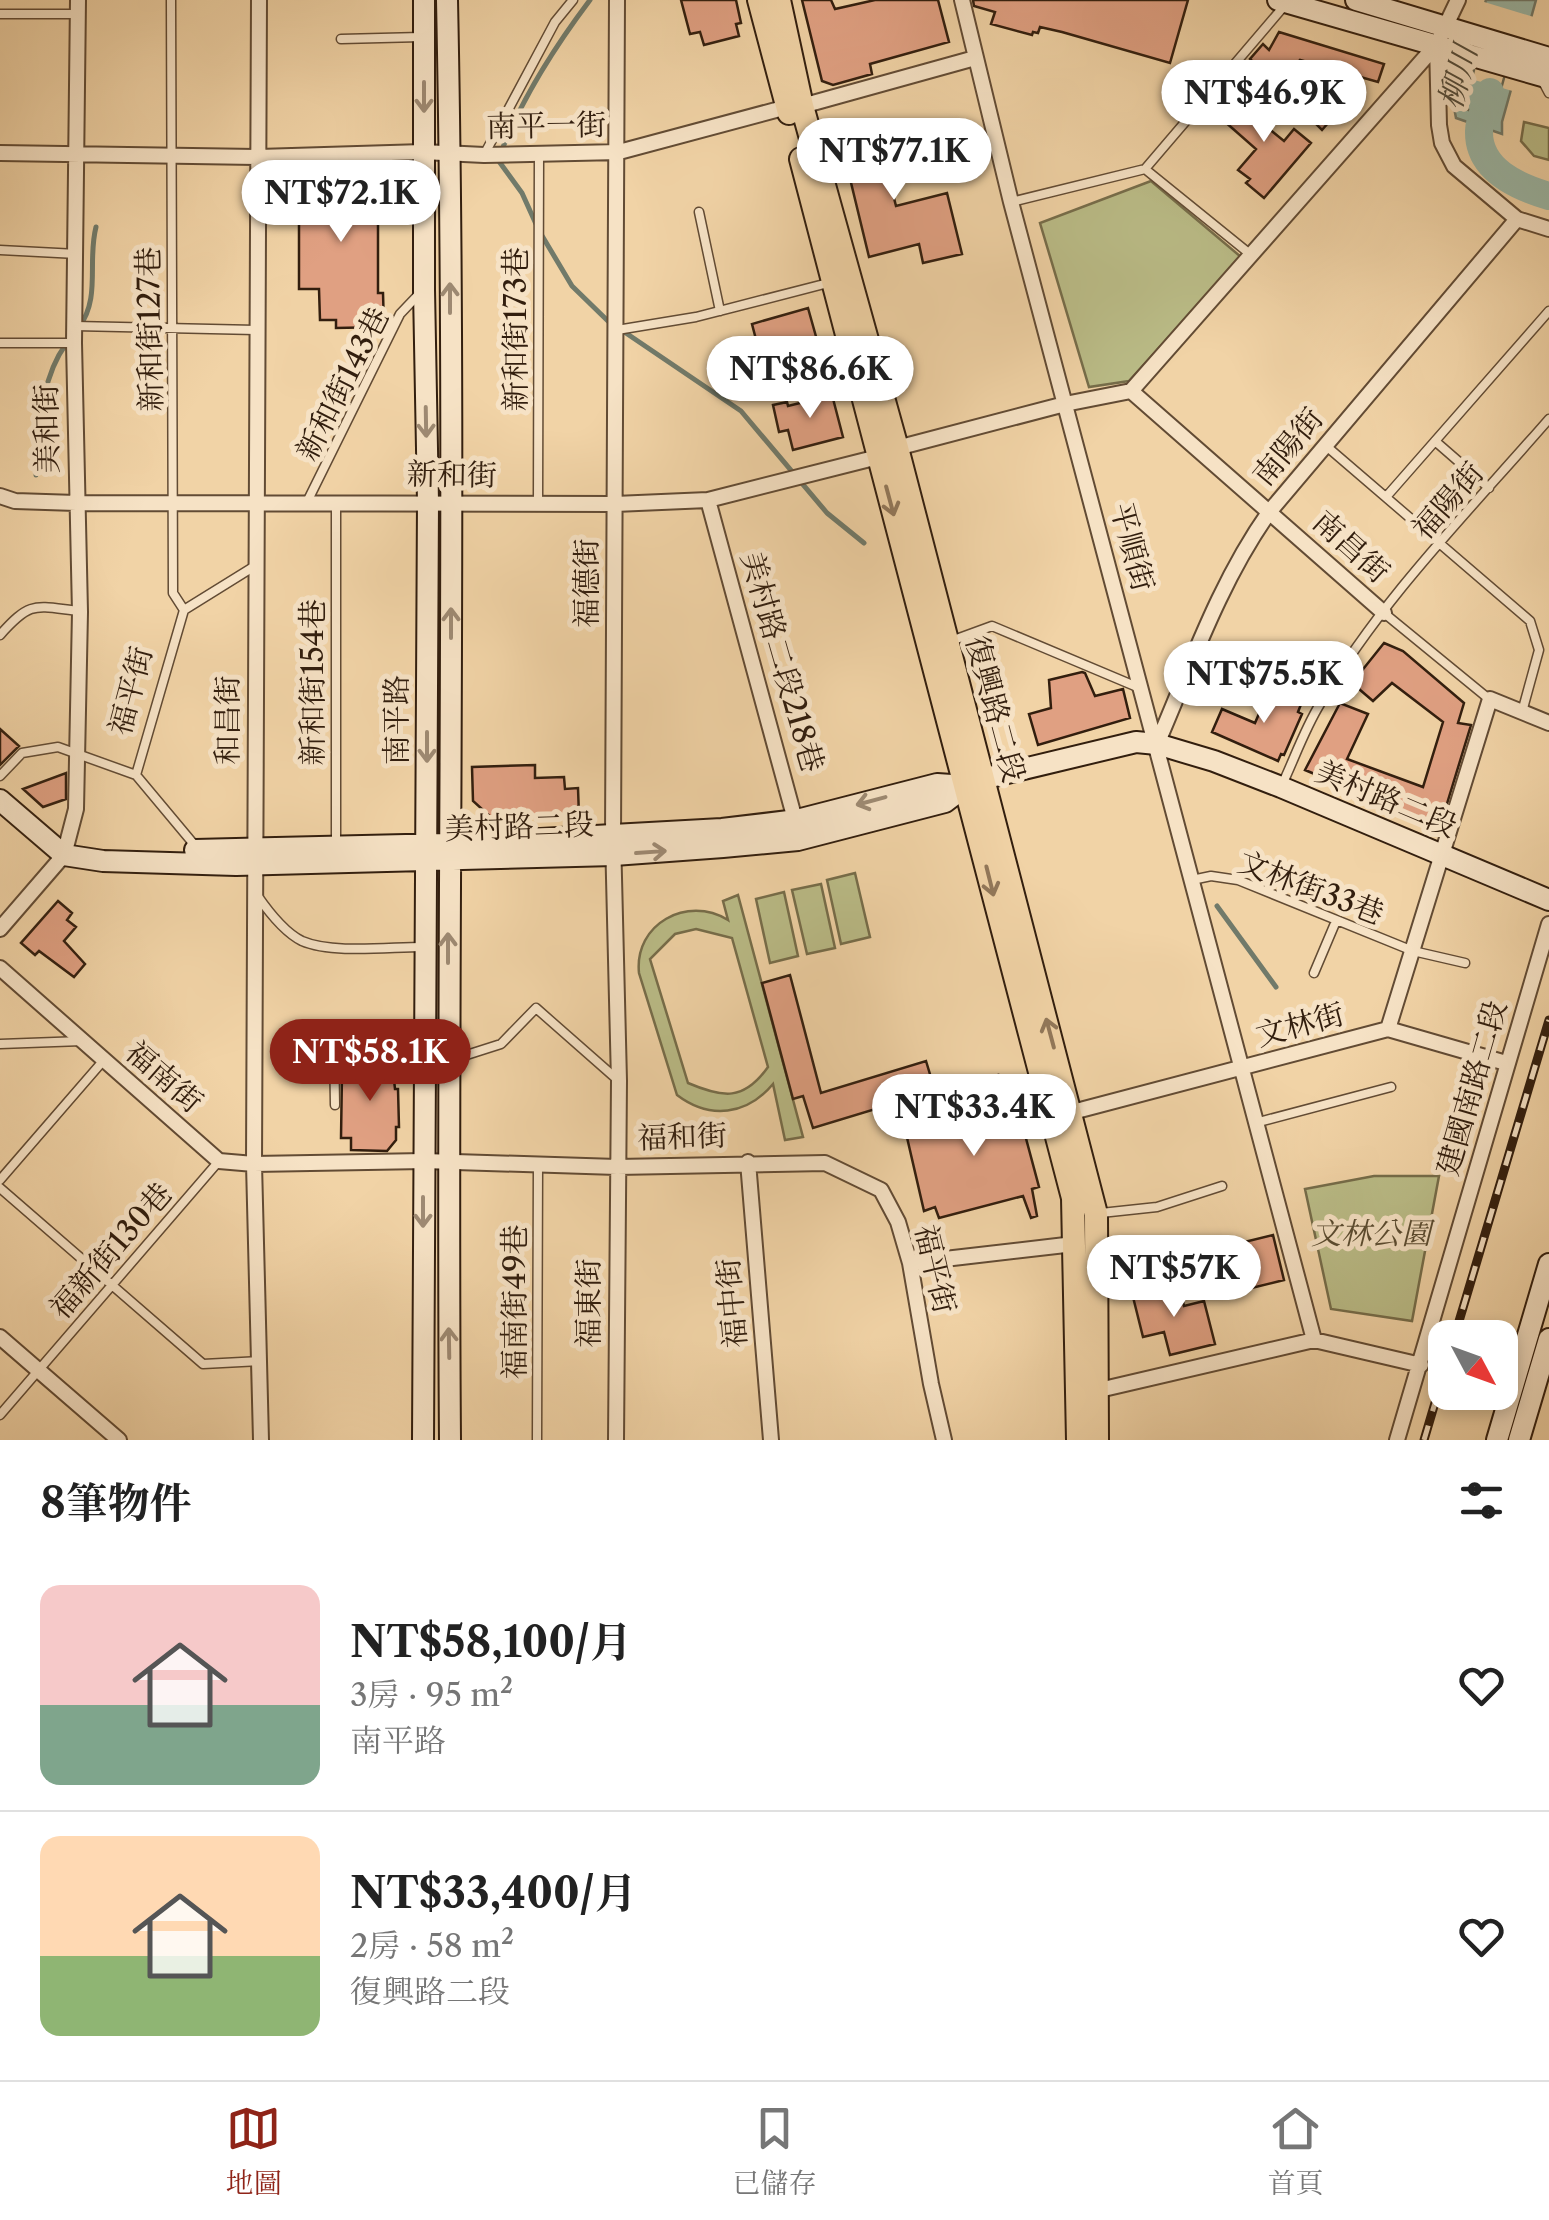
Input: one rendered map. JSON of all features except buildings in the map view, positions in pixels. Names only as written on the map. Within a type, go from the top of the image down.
[{"type":"main road","name":"復興路二段","points":[[759,0],[795,106],[1060,1115],[1096,1214],[1097,1440]]},
{"type":"main road","name":"復興路二段","points":[[780,0],[795,106],[833,282],[947,642],[974,783]]},
{"type":"main road","name":"復興路二段","points":[[1060,1115],[1073,1198],[1078,1440]]},
{"type":"street","name":"和昌街","points":[[259,0],[254,1164],[260,1440]]},
{"type":"street","name":"南平路","points":[[422,1440],[428,502],[424,0]]},
{"type":"street","name":"南平路","points":[[447,0],[452,504],[450,1440]]},
{"type":"street","name":"福德街","points":[[617,0],[617,1166]]},
{"type":"street","name":"平順街","points":[[962,0],[1011,202],[1314,1340]]},
{"type":"street","points":[[1356,0],[1454,39]]},
{"type":"street","points":[[1458,0],[1439,125],[1448,154],[1466,178],[1517,219],[1549,229]]},
{"type":"street","points":[[1284,1],[1454,39],[1543,66]]},
{"type":"street","name":"美和街","points":[[64,856],[76,810],[79,754],[74,343],[78,7]]},
{"type":"street","points":[[1131,391],[1251,255],[1454,39]]},
{"type":"street","name":"南平一街","points":[[0,153],[259,157],[619,152],[975,58]]},
{"type":"street","name":"南陽街","points":[[1157,744],[1214,609],[1248,541],[1517,219]]},
{"type":"street","name":"新和街","points":[[0,496],[16,502],[76,503],[615,504],[708,500],[1065,404],[1131,391]]},
{"type":"street","name":"南昌街","points":[[1131,391],[1384,613]]},
{"type":"street","name":"美村路二段218巷","points":[[708,500],[798,830]]},
{"type":"street","name":"南昌街","points":[[1490,699],[1549,723]]},
{"type":"street","name":"文林街","points":[[1060,1115],[1388,1029],[1490,699]]},
{"type":"street","name":"美村路二段","points":[[64,856],[103,861],[614,846],[798,830],[945,802],[974,783],[1136,742],[1157,744],[1214,761],[1549,900]]},
{"type":"street","points":[[0,800],[64,856],[0,929]]},
{"type":"street","name":"美村路二段","points":[[64,856],[100,848],[198,850],[256,856]]},
{"type":"street","name":"建國南路二段","points":[[1397,1440],[1549,924]]},
{"type":"street","name":"福南街","points":[[0,968],[219,1161]]},
{"type":"street","points":[[1388,1029],[1506,1063]]},
{"type":"street","points":[[219,1161],[617,1166]]},
{"type":"street","name":"福和街","points":[[617,1166],[748,1162]]},
{"type":"street","name":"福平街","points":[[748,1162],[826,1163],[880,1190],[898,1222],[910,1263],[930,1384],[944,1440]]},
{"type":"street","name":"福中街","points":[[748,1162],[771,1440]]},
{"type":"street","name":"福東街","points":[[616,1440],[617,1166]]},
{"type":"street","points":[[910,1263],[1074,1244]]},
{"type":"street","points":[[1497,1440],[1549,1264]]},
{"type":"street","points":[[0,1338],[118,1440]]},
{"type":"street","points":[[1518,1440],[1549,1339]]},
{"type":"street","points":[[1095,1391],[1314,1340],[1422,1365]]},
{"type":"lane","name":"新和街127巷","points":[[171,0],[172,592],[184,610]]},
{"type":"lane","points":[[484,156],[555,22],[573,0]]},
{"type":"lane","points":[[1011,202],[1145,169],[1284,1]]},
{"type":"lane","points":[[0,14],[78,7]]},
{"type":"lane","points":[[340,39],[424,36]]},
{"type":"lane","name":"新和街173巷","points":[[538,504],[539,154]]},
{"type":"lane","points":[[1145,169],[1251,255]]},
{"type":"lane","points":[[698,212],[720,311]]},
{"type":"lane","points":[[0,250],[76,254]]},
{"type":"lane","points":[[617,330],[720,311],[833,282]]},
{"type":"lane","name":"新和街143巷","points":[[308,502],[400,314],[424,290]]},
{"type":"lane","points":[[1386,497],[1549,310]]},
{"type":"lane","points":[[74,326],[256,330]]},
{"type":"lane","points":[[0,343],[74,343]]},
{"type":"lane","name":"福陽街","points":[[1281,787],[1318,707],[1350,656],[1440,544],[1549,419]]},
{"type":"lane","points":[[1539,430],[1549,440]]},
{"type":"lane","points":[[1436,440],[1489,488]]},
{"type":"lane","points":[[1325,446],[1530,621],[1539,650],[1522,712]]},
{"type":"lane","name":"新和街154巷","points":[[335,855],[336,502]]},
{"type":"lane","points":[[184,610],[256,566]]},
{"type":"lane","points":[[0,634],[18,614],[33,606],[80,612]]},
{"type":"lane","name":"福平街","points":[[184,610],[136,776],[198,850]]},
{"type":"lane","name":"南昌街","points":[[1384,613],[1490,699]]},
{"type":"lane","points":[[947,642],[992,626],[1143,689]]},
{"type":"lane","points":[[0,776],[22,753],[58,747],[136,776]]},
{"type":"lane","name":"文林街33巷","points":[[1192,880],[1211,876],[1238,880],[1412,951],[1465,963]]},
{"type":"lane","points":[[256,893],[270,913],[299,940],[322,946],[427,948]]},
{"type":"lane","points":[[1314,973],[1336,921]]},
{"type":"lane","points":[[448,1061],[501,1044],[536,1008],[619,1081]]},
{"type":"lane","points":[[0,1044],[82,1041]]},
{"type":"lane","points":[[336,1105],[334,1045],[366,1046],[425,1063]]},
{"type":"lane","points":[[0,1180],[102,1061]]},
{"type":"lane","points":[[1254,1123],[1391,1088]]},
{"type":"lane","name":"福新街130巷","points":[[0,1415],[219,1161]]},
{"type":"lane","name":"福南街49巷","points":[[537,1440],[538,1164]]},
{"type":"lane","points":[[1096,1214],[1157,1207],[1222,1186]]},
{"type":"lane","points":[[0,1188],[203,1364],[259,1360]]},
{"type":"green space","points":[[1524,122],[1549,128],[1549,160],[1534,156],[1521,141]]},
{"type":"green space","points":[[1151,181],[1241,257],[1129,381],[1089,387],[1040,223]]},
{"type":"green space","points":[[855,873],[870,937],[841,944],[827,880]]},
{"type":"green space","points":[[821,884],[835,948],[807,954],[792,890]]},
{"type":"green space","points":[[784,892],[798,956],[770,963],[756,899]]},
{"type":"green space","points":[[738,895],[803,1137],[785,1140],[773,1084],[752,1102],[728,1110],[702,1108],[677,1095],[639,973],[640,956],[654,928],[666,919],[696,911],[728,920],[723,901]],"holes":[[[696,929],[732,938],[768,1067],[750,1086],[722,1093],[688,1083],[650,959],[675,934]]]},
{"type":"green space","name":"文林公園","points":[[1374,1176],[1439,1176],[1412,1321],[1331,1309],[1305,1189]]},
{"type":"water","points":[[1486,0],[1536,0],[1502,134],[1456,118],[1453,102]]},
{"type":"pier","points":[[1481,1],[1537,18],[1516,92],[1457,75]]},
{"type":"waterway","points":[[536,224],[522,193],[498,160],[538,77],[590,0]]},
{"type":"waterway","name":"柳川","points":[[1490,92],[1479,131],[1485,156],[1513,182],[1549,196]]},
{"type":"waterway","points":[[79,327],[90,304],[96,227]]},
{"type":"waterway","points":[[541,234],[572,286],[610,323]]},
{"type":"waterway","points":[[620,329],[741,411],[827,513],[864,543]]},
{"type":"waterway","points":[[36,475],[46,390],[66,344]]},
{"type":"waterway","points":[[1217,906],[1276,987]]},
{"type":"railway","points":[[1459,1320],[1549,1020]]},
{"type":"railway","points":[[1424,1440],[1433,1410]]}]
